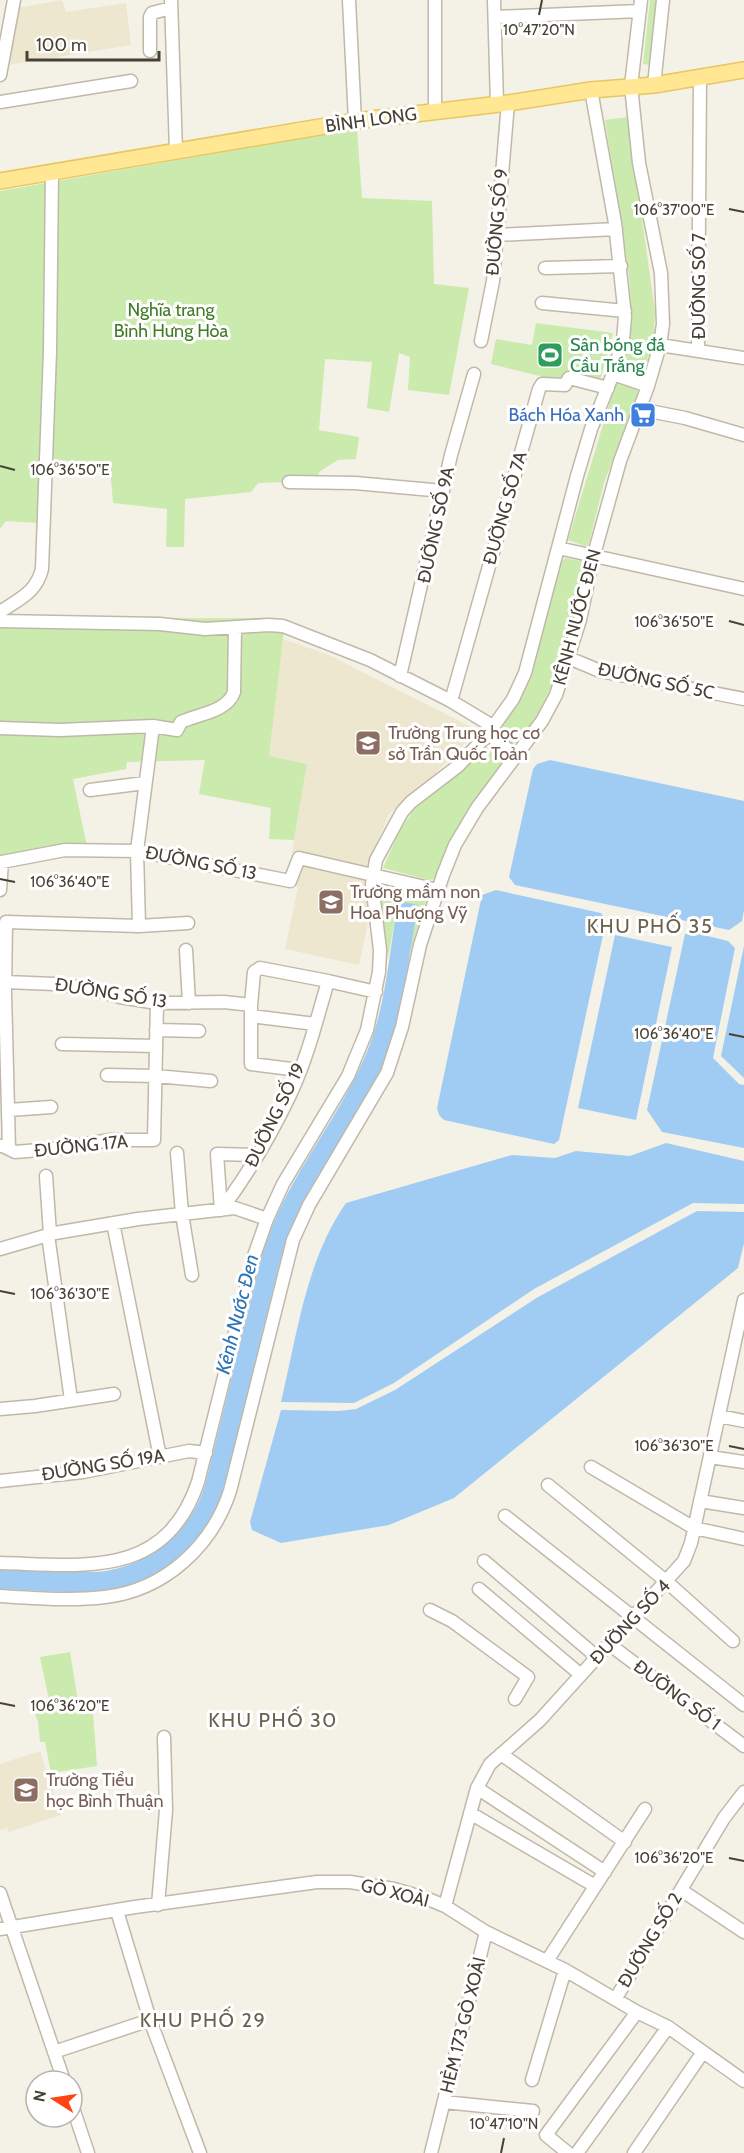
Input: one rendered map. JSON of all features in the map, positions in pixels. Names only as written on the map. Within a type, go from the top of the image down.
[{"type":"main road","name":"BÌNH LONG","points":[[0,181],[355,121],[502,104],[591,90],[700,78],[744,70]]},
{"type":"street","points":[[0,75],[3,40],[14,0]]},
{"type":"street","points":[[349,0],[355,121]]},
{"type":"street","points":[[435,0],[435,111]]},
{"type":"street","name":"ĐƯỜNG SỐ 9","points":[[481,341],[493,281],[497,236],[502,104],[494,0]]},
{"type":"street","points":[[654,84],[663,0]]},
{"type":"street","points":[[150,51],[150,17],[152,13],[171,4],[176,150]]},
{"type":"street","points":[[495,17],[640,5]]},
{"type":"street","name":"KÊNH NƯỚC ĐEN","points":[[0,1596],[98,1598],[137,1589],[171,1573],[193,1554],[212,1531],[230,1491],[294,1240],[309,1205],[387,1073],[400,1033],[420,945],[455,845],[470,819],[547,713],[569,657],[620,461],[648,386],[660,345],[663,324],[661,273],[639,163],[631,86],[640,5]]},
{"type":"street","name":"ĐƯỜNG SỐ 7","points":[[698,351],[700,78]]},
{"type":"street","points":[[0,102],[131,81]]},
{"type":"street","name":"KÊNH NƯỚC ĐEN","points":[[0,1563],[98,1565],[118,1561],[145,1550],[167,1533],[183,1514],[195,1491],[206,1453],[254,1256],[267,1219],[283,1184],[353,1067],[367,1030],[379,972],[380,950],[373,894],[373,874],[379,853],[402,812],[411,802],[458,766],[491,731],[513,699],[525,673],[586,446],[613,374],[622,340],[625,311],[621,266],[591,90]]},
{"type":"street","points":[[0,612],[28,595],[36,585],[42,569],[50,351],[52,172]]},
{"type":"street","points":[[497,236],[616,229]]},
{"type":"street","points":[[545,268],[621,266]]},
{"type":"street","points":[[542,303],[625,311]]},
{"type":"street","points":[[660,345],[744,358]]},
{"type":"street","name":"ĐƯỜNG SỐ 9A","points":[[400,676],[443,491],[474,374]]},
{"type":"street","points":[[613,374],[648,386]]},
{"type":"street","name":"ĐƯỜNG SỐ 7A","points":[[450,701],[540,386],[563,385],[571,378],[608,388]]},
{"type":"street","points":[[639,409],[685,418],[744,435]]},
{"type":"street","points":[[289,482],[355,483],[443,491]]},
{"type":"street","points":[[558,548],[593,558],[744,589]]},
{"type":"street","points":[[0,621],[160,624],[205,629],[283,626],[370,660],[450,701],[491,731],[517,756]]},
{"type":"street","points":[[0,728],[60,730],[153,726],[177,730],[181,722],[224,706],[232,698],[235,627]]},
{"type":"street","name":"ĐƯỜNG SỐ 5C","points":[[569,657],[600,671],[744,699]]},
{"type":"street","name":"ĐƯỜNG SỐ 13","points":[[153,726],[136,851],[290,881],[299,858],[373,874]]},
{"type":"street","points":[[90,790],[145,783]]},
{"type":"street","points":[[0,890],[2,861],[65,850],[136,851],[139,926]]},
{"type":"street","points":[[373,874],[438,890]]},
{"type":"street","points":[[3,922],[139,926],[188,923]]},
{"type":"street","name":"ĐƯỜNG 17A","points":[[3,922],[9,1110],[4,1148],[15,1152],[63,1148],[110,1140],[154,1140],[156,1076]]},
{"type":"street","points":[[186,950],[189,1003]]},
{"type":"street","points":[[299,1070],[251,1064],[254,972],[260,968],[376,992]]},
{"type":"street","name":"ĐƯỜNG SỐ 19","points":[[221,1210],[258,1155],[290,1093],[328,981]]},
{"type":"street","name":"ĐƯỜNG SỐ 13","points":[[4,986],[42,983],[93,989],[120,997],[156,1003],[224,1002],[251,1011],[315,1024]]},
{"type":"street","points":[[156,1003],[156,1076]]},
{"type":"street","points":[[156,1030],[200,1031]]},
{"type":"street","points":[[62,1044],[156,1046]]},
{"type":"street","points":[[107,1075],[156,1076],[211,1081]]},
{"type":"street","points":[[9,1110],[51,1107]]},
{"type":"street","points":[[177,1153],[182,1214],[192,1275]]},
{"type":"street","points":[[221,1210],[217,1154],[258,1155]]},
{"type":"street","points":[[46,1176],[49,1234],[71,1400]]},
{"type":"street","points":[[0,1249],[49,1234],[113,1223],[235,1208],[267,1219]]},
{"type":"street","points":[[113,1223],[160,1457]]},
{"type":"street","name":"ĐƯỜNG SỐ 4","points":[[444,1906],[477,1788],[490,1764],[540,1720],[684,1561],[694,1528],[744,1300]]},
{"type":"street","points":[[0,1409],[114,1394]]},
{"type":"street","points":[[718,1416],[744,1421]]},
{"type":"street","name":"ĐƯỜNG SỐ 19A","points":[[0,1481],[83,1472],[189,1451],[206,1453]]},
{"type":"street","points":[[710,1457],[744,1462]]},
{"type":"street","points":[[591,1467],[694,1528],[744,1539]]},
{"type":"street","points":[[548,1485],[667,1582],[733,1641]]},
{"type":"street","points":[[700,1501],[744,1508]]},
{"type":"street","points":[[505,1516],[744,1705]]},
{"type":"street","points":[[484,1561],[597,1656]]},
{"type":"street","points":[[479,1589],[581,1675]]},
{"type":"street","points":[[430,1610],[452,1621],[528,1677],[515,1699]]},
{"type":"street","name":"ĐƯỜNG SỐ 1","points":[[609,1644],[744,1746]]},
{"type":"street","points":[[158,1905],[166,1810],[164,1737]]},
{"type":"street","points":[[501,1754],[625,1842]]},
{"type":"street","points":[[477,1788],[604,1872]]},
{"type":"street","name":"ĐƯỜNG SỐ 2","points":[[616,1998],[724,1818],[744,1792]]},
{"type":"street","points":[[547,1961],[645,1809]]},
{"type":"street","points":[[470,1813],[595,1887]]},
{"type":"street","name":"GÒ XOÀI","points":[[6,1928],[135,1907],[317,1882],[342,1882],[394,1889],[444,1906],[486,1932],[565,1970],[637,2012],[668,2027],[744,2081]]},
{"type":"street","points":[[681,1890],[744,1932]]},
{"type":"street","points":[[0,1893],[6,1928],[60,2069]]},
{"type":"street","points":[[117,1911],[150,2020],[200,2153]]},
{"type":"street","name":"HẺM 173 GÒ XOÀI","points":[[432,2153],[486,1932]]},
{"type":"street","points":[[532,2080],[565,1970]]},
{"type":"street","points":[[568,2153],[546,2135],[637,2012]]},
{"type":"street","points":[[54,2052],[150,2020]]},
{"type":"street","points":[[576,2153],[668,2027]]},
{"type":"street","points":[[634,2153],[703,2052]]},
{"type":"street","points":[[444,2102],[533,2111]]},
{"type":"street","points":[[80,2129],[88,2153]]},
{"type":"shaded area","points":[[62,0],[66,12],[126,3],[131,45],[8,65],[17,8]]},
{"type":"shaded area","name":"Trường Trung học cơ sở Trần Quốc Toản","points":[[283,639],[329,655],[477,730],[433,776],[389,814],[368,867],[292,853],[307,764],[269,756]]},
{"type":"shaded area","name":"Trường mầm non Hoa Phượng Vỹ","points":[[304,864],[365,876],[369,918],[359,965],[285,949],[298,887],[292,885]]},
{"type":"shaded area","name":"Trường Tiểu học Bình Thuận","points":[[40,1751],[61,1815],[9,1832],[7,1828],[0,1830],[0,1764]]},
{"type":"green space","points":[[650,0],[658,0],[651,65],[643,64]]},
{"type":"green space","points":[[628,117],[655,312],[654,335],[643,376],[619,370],[632,324],[629,276],[605,120]]},
{"type":"green space","name":"Nghĩa trang Bình Hưng Hòa","points":[[357,129],[362,198],[432,201],[434,284],[469,288],[449,395],[408,390],[410,357],[399,353],[389,412],[367,408],[372,362],[325,359],[319,430],[359,437],[356,459],[338,460],[319,472],[318,481],[258,483],[251,492],[185,499],[184,547],[166,547],[167,509],[113,503],[110,467],[46,458],[39,523],[6,521],[0,529],[0,191]]},
{"type":"green space","name":"Sân bóng đá Cầu Trắng","points":[[536,323],[613,333],[599,384],[564,374],[560,381],[491,364],[496,339],[532,345]]},
{"type":"green space","points":[[616,382],[639,389],[604,483],[588,547],[568,540]]},
{"type":"green space","points":[[565,558],[581,561],[584,566],[562,659],[554,681],[532,723],[519,743],[513,742],[500,730],[523,695],[532,676],[561,562]]},
{"type":"green space","points":[[276,618],[284,631],[269,756],[307,764],[294,840],[269,839],[271,808],[199,794],[205,760],[127,762],[126,769],[73,779],[87,847],[0,862],[0,619]]},
{"type":"green space","points":[[488,747],[492,747],[504,757],[504,763],[465,814],[451,839],[434,879],[429,880],[383,868],[399,832],[414,809]]},
{"type":"green space","points":[[382,885],[424,894],[427,897],[410,953],[418,906],[398,901],[388,959],[380,888]]},
{"type":"green space","points":[[70,1652],[80,1713],[93,1713],[97,1766],[51,1773],[45,1742],[40,1742],[35,1714],[51,1710],[40,1657]]},
{"type":"water","points":[[550,760],[744,801],[744,910],[742,921],[729,930],[515,885],[509,877],[533,769],[537,764]]},
{"type":"water","points":[[496,890],[601,913],[606,921],[559,1140],[554,1144],[444,1120],[437,1108],[482,895]]},
{"type":"water","points":[[398,901],[418,905],[395,1031],[373,1087],[314,1183],[289,1233],[219,1504],[199,1537],[181,1556],[160,1572],[136,1583],[120,1588],[87,1592],[0,1589],[0,1569],[96,1572],[123,1567],[140,1560],[169,1541],[192,1514],[206,1481],[262,1255],[271,1229],[295,1180],[351,1086],[371,1042],[386,983]]},
{"type":"water","points":[[695,933],[728,941],[735,948],[713,1058],[739,1084],[744,1085],[744,1148],[662,1132],[647,1110],[685,934]]},
{"type":"water","points":[[615,935],[672,947],[636,1120],[578,1108]]},
{"type":"water","points":[[744,946],[744,1078],[721,1056]]},
{"type":"water","points":[[666,1143],[744,1161],[744,1204],[693,1203],[534,1289],[394,1383],[354,1403],[281,1402],[312,1273],[332,1225],[346,1203],[512,1155],[555,1158],[576,1151],[630,1156]]},
{"type":"water","points":[[697,1211],[744,1212],[744,1243],[738,1268],[454,1498],[389,1525],[281,1543],[252,1530],[250,1522],[281,1410],[356,1409],[395,1390],[538,1297]]},
{"type":"place","name":"Sân bóng đá Cầu Trắng","points":[[550,355]]},
{"type":"place","name":"Bách Hóa Xanh","points":[[643,415]]},
{"type":"place","name":"Trường Trung học cơ sở Trần Quốc Toản","points":[[368,743]]},
{"type":"place","name":"Trường mầm non Hoa Phượng Vỹ","points":[[331,902]]},
{"type":"place","name":"Trường Tiểu học Bình Thuận","points":[[26,1790]]},
{"type":"district","name":"KHU PHỐ 35","points":[[650,926]]},
{"type":"district","name":"KHU PHỐ 30","points":[[273,1720]]},
{"type":"district","name":"KHU PHỐ 29","points":[[203,2020]]},
{"type":"water label","name":"Kênh Nước Đen","points":[[237,1314]]}]
